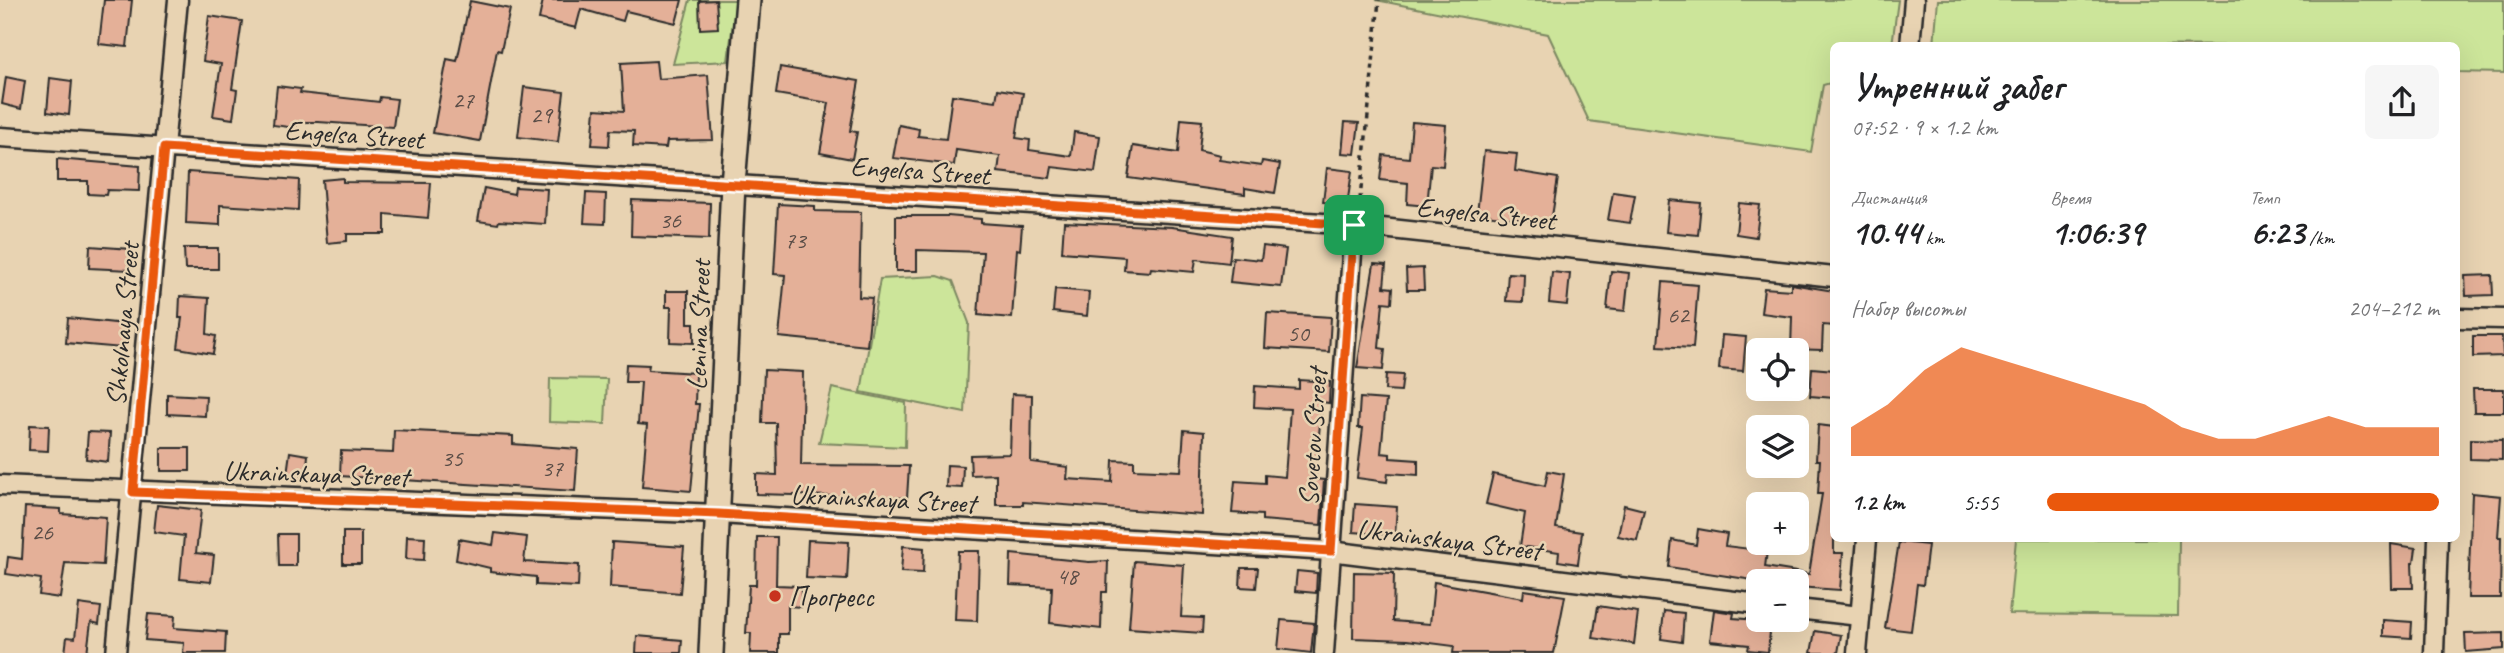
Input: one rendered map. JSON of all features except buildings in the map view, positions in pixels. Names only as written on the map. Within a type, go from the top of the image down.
[{"type":"street","name":"Shkolnaya Street","points":[[116,653],[178,0]]},
{"type":"street","name":"Lenina Street","points":[[711,653],[733,184],[748,0]]},
{"type":"street","points":[[1910,42],[1914,0]]},
{"type":"street","name":"Engelsa Street","points":[[0,137],[1354,225],[1830,277]]},
{"type":"street","name":"Sovetov Street","points":[[1324,653],[1354,225]]},
{"type":"street","points":[[2460,318],[2504,319]]},
{"type":"street","name":"Ukrainskaya Street","points":[[0,485],[719,514],[1331,551],[1746,602]]},
{"type":"street","points":[[1857,653],[1867,542]]},
{"type":"street","points":[[2434,653],[2438,542]]},
{"type":"street","points":[[1809,611],[1860,617]]},
{"type":"path","points":[[1354,225],[1358,216],[1379,0]]},
{"type":"green space","points":[[690,0],[736,0],[728,61],[673,64]]},
{"type":"green space","points":[[1376,0],[1898,0],[1892,42],[1830,42],[1830,83],[1823,85],[1811,152],[1589,121],[1548,34]]},
{"type":"green space","points":[[1938,0],[2504,0],[2504,73],[2460,72],[2460,42],[1934,42]]},
{"type":"green space","points":[[938,276],[953,281],[969,323],[965,413],[861,392],[880,279]]},
{"type":"green space","points":[[550,378],[607,379],[605,424],[549,422]]},
{"type":"green space","points":[[832,388],[906,403],[905,447],[819,443]]},
{"type":"green space","points":[[2016,542],[2179,542],[2178,616],[2009,614]]},
{"type":"place","name":"Прогресс","points":[[775,596]]},
{"type":"route","points":[[164,148],[1354,225],[1331,551],[719,514],[133,492],[164,148]]}]
